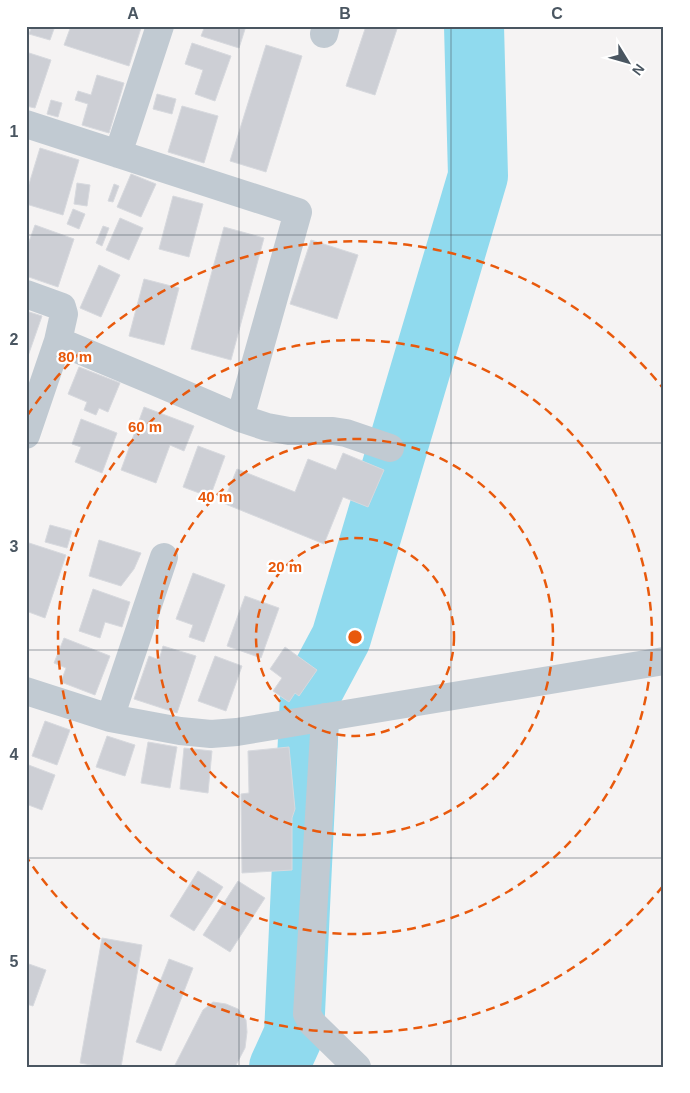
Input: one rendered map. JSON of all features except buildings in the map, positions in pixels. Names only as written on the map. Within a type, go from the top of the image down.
[{"type":"street","points":[[118,154],[160,26]]},
{"type":"street","points":[[26,124],[298,212],[240,418]]},
{"type":"street","points":[[26,294],[62,307],[64,314],[58,341],[26,435]]},
{"type":"street","points":[[58,341],[240,418],[267,427],[289,431],[333,431],[346,433],[390,448]]},
{"type":"street","points":[[110,718],[164,557]]},
{"type":"street","points":[[26,690],[110,718],[180,731],[211,734],[237,732],[664,660]]},
{"type":"street","points":[[325,717],[307,1014],[312,1023],[356,1067]]},
{"type":"waterway","points":[[279,1067],[294,1034],[310,696],[341,638],[478,176],[474,26]]}]
